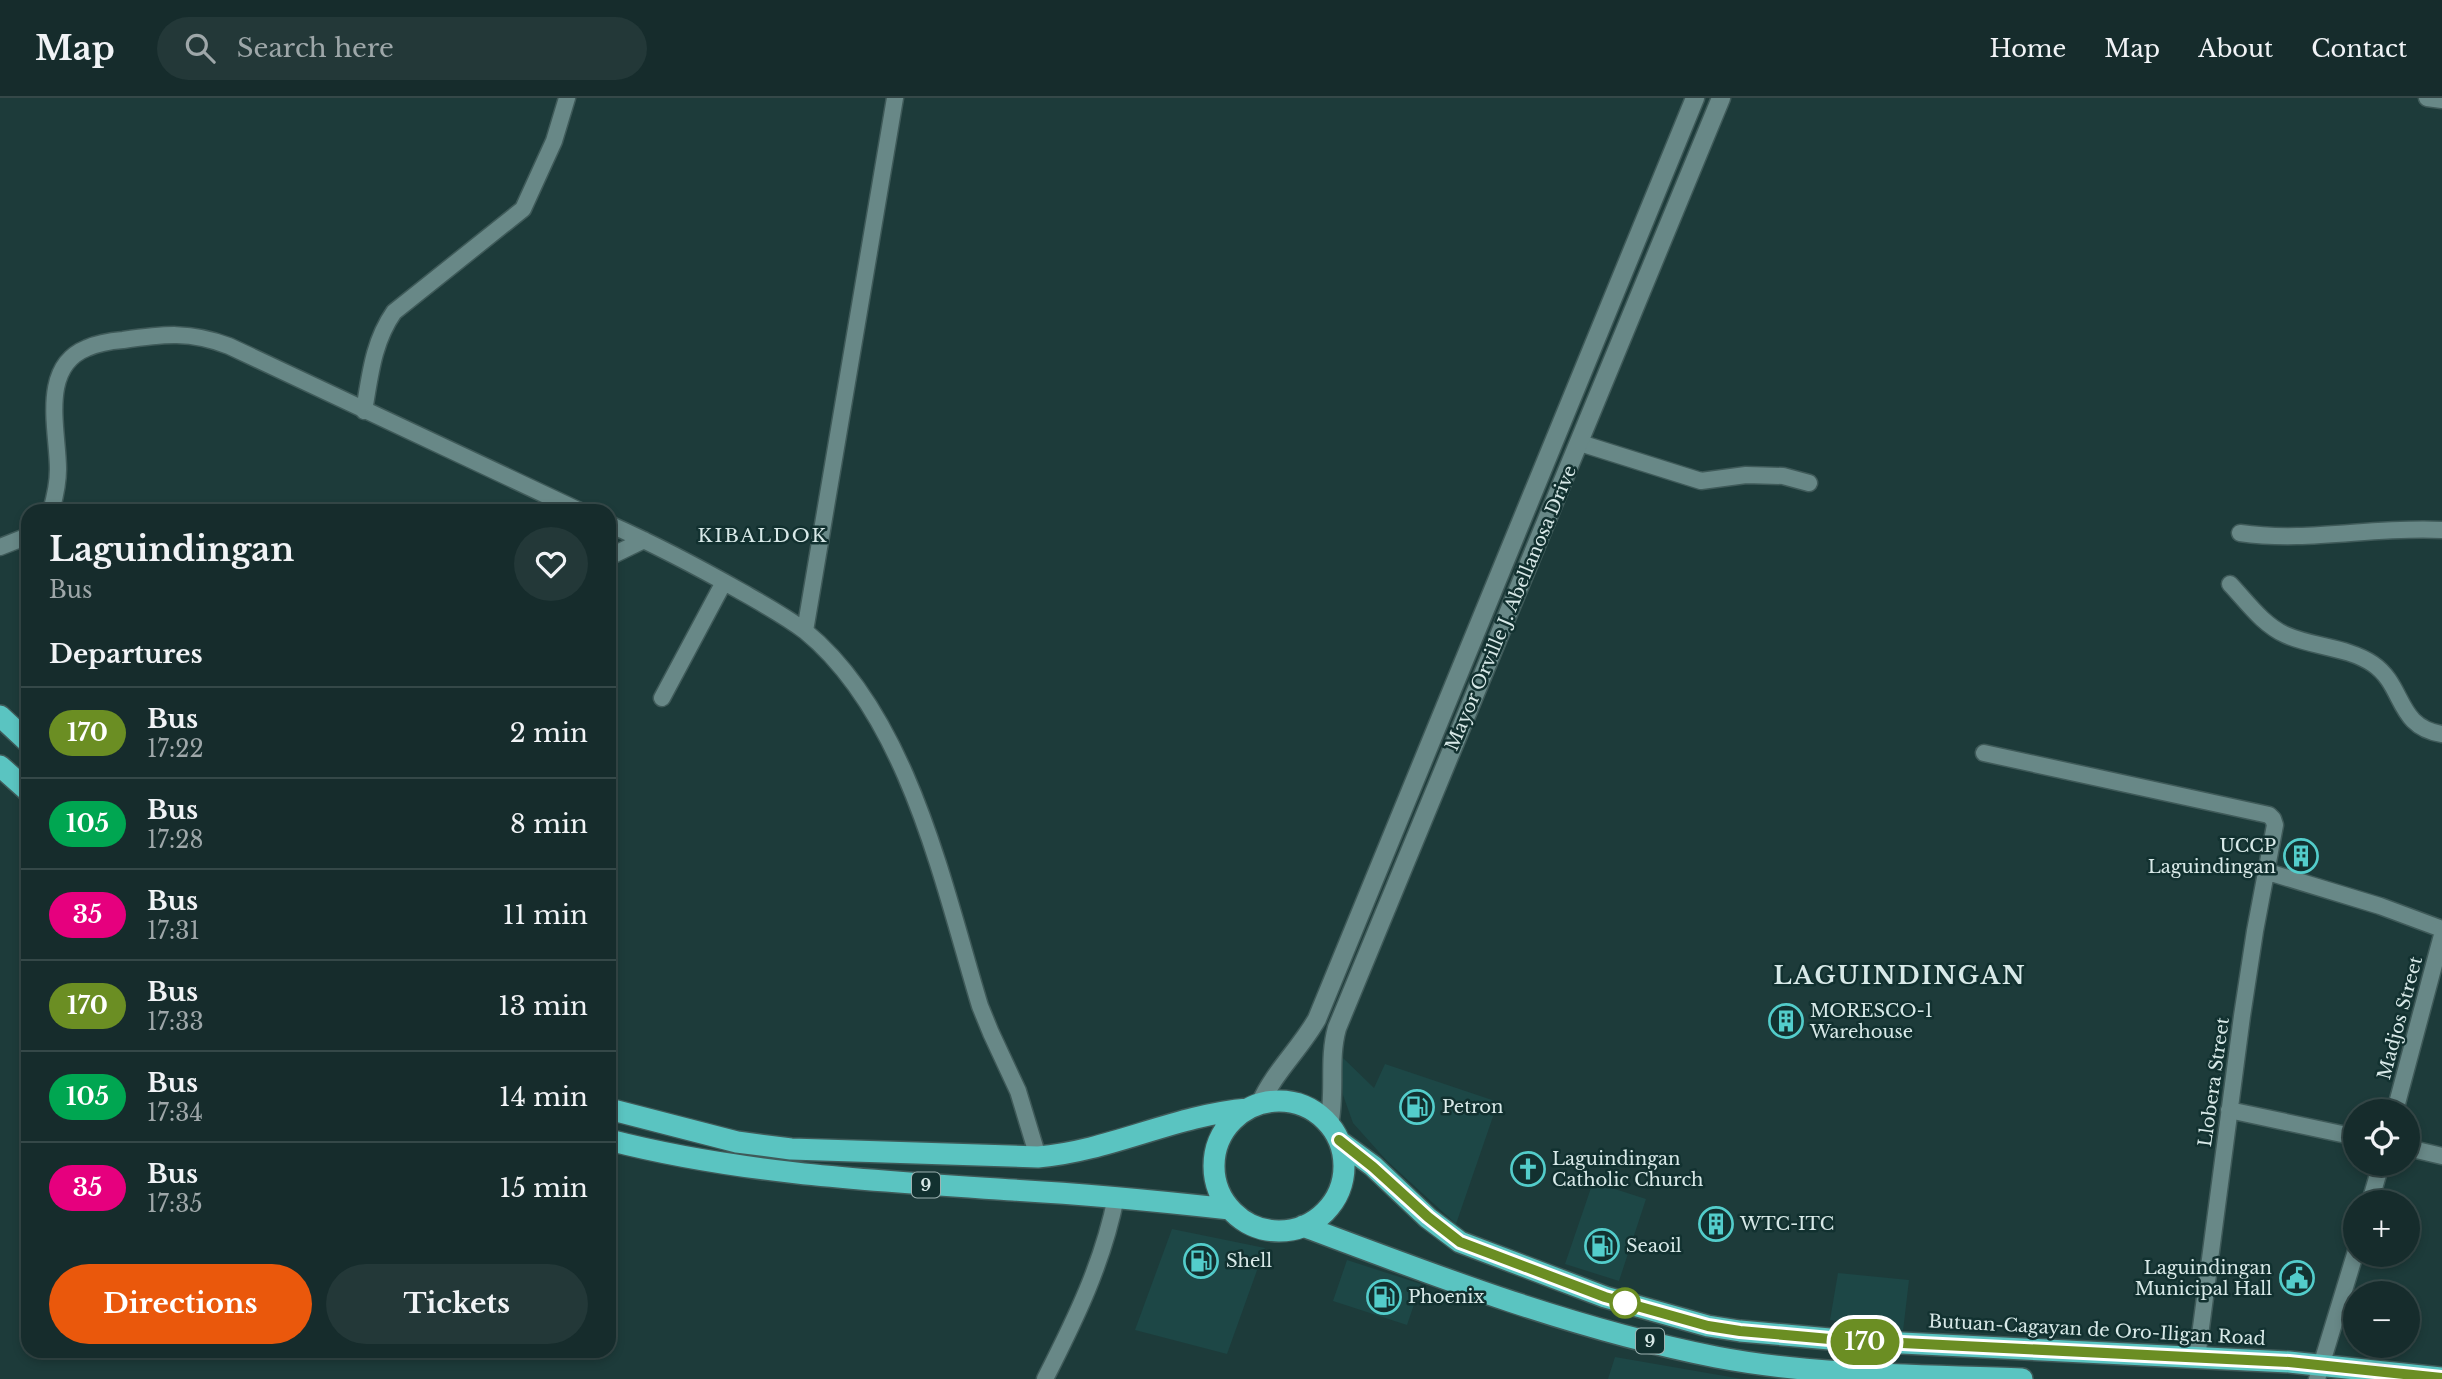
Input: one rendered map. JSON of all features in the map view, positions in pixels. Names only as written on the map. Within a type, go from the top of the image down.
[{"type":"highway","points":[[0,716],[21,736]]},
{"type":"highway","points":[[0,766],[21,785]]},
{"type":"highway","name":"9","points":[[616,1111],[737,1142],[791,1149],[944,1155],[1062,1155],[1200,1116],[1275,1101],[1291,1102],[1318,1114],[1334,1133]]},
{"type":"highway","points":[[1230,1209],[1216,1183],[1214,1154],[1226,1128],[1254,1106]]},
{"type":"highway","points":[[646,1150],[653,1122]]},
{"type":"highway","points":[[1303,1226],[1324,1212],[1339,1191],[1344,1174],[1343,1157],[1334,1133]]},
{"type":"highway","name":"Butuan-Cagayan de Oro-Iligan Road","points":[[1334,1133],[1460,1242],[1556,1280],[1636,1307],[1708,1326],[1841,1340],[2197,1358],[2320,1372],[2442,1378]]},
{"type":"highway","name":"9","points":[[616,1141],[646,1150],[783,1172],[1116,1197],[1230,1209],[1254,1226],[1270,1230],[1303,1226],[1536,1310],[1717,1357],[1853,1373],[2022,1379]]},
{"type":"highway","points":[[944,1155],[945,1186]]},
{"type":"main road","name":"Mayor Orville J. Abellanosa Drive","points":[[1254,1106],[1301,1046],[1317,1019],[1696,98]]},
{"type":"main road","name":"Mayor Orville J. Abellanosa Drive","points":[[1334,1133],[1331,1056],[1337,1028],[1721,98]]},
{"type":"street","points":[[364,411],[374,356],[385,325],[394,312],[523,209],[554,141],[567,98]]},
{"type":"street","points":[[805,631],[895,98]]},
{"type":"street","points":[[2427,98],[2442,100]]},
{"type":"street","points":[[53,504],[58,468],[54,403],[64,366],[74,354],[85,348],[168,334],[201,336],[229,346],[560,504]]},
{"type":"street","points":[[1580,443],[1701,481],[1746,475],[1783,476],[1809,483]]},
{"type":"street","points":[[616,527],[774,610],[805,631],[853,683],[900,760],[926,828],[990,1033],[1018,1091],[1038,1157]]},
{"type":"street","points":[[2240,533],[2288,537],[2405,528],[2442,530]]},
{"type":"street","points":[[0,548],[21,540]]},
{"type":"street","points":[[616,554],[644,540]]},
{"type":"street","points":[[662,698],[724,582]]},
{"type":"street","points":[[2230,584],[2270,626],[2287,635],[2372,663],[2392,686],[2406,715],[2419,727],[2442,734]]},
{"type":"street","name":"Llobera Street","points":[[1984,753],[2269,815],[2273,819],[2275,825],[2255,932],[2229,1110],[2197,1358]]},
{"type":"street","points":[[2267,872],[2380,906],[2442,929]]},
{"type":"street","name":"Madjos Street","points":[[2399,1099],[2442,935]]},
{"type":"street","points":[[2229,1110],[2343,1134]]},
{"type":"street","points":[[2420,1151],[2442,1156]]},
{"type":"street","points":[[1045,1379],[1096,1272],[1116,1197]]},
{"type":"street","points":[[2320,1372],[2351,1267]]},
{"type":"street","points":[[1998,1379],[2002,1349]]},
{"type":"shaded area","points":[[1341,1056],[1374,1088],[1385,1064],[1498,1102],[1456,1224],[1387,1161],[1353,1123],[1343,1095]]},
{"type":"shaded area","points":[[1593,1182],[1646,1199],[1619,1281],[1565,1264]]},
{"type":"shaded area","points":[[1172,1229],[1265,1248],[1227,1354],[1135,1330]]},
{"type":"shaded area","points":[[1347,1260],[1421,1284],[1407,1325],[1333,1301]]},
{"type":"shaded area","points":[[1838,1273],[1909,1280],[1903,1331],[1830,1320]]},
{"type":"shaded area","points":[[1615,1357],[1742,1379],[1608,1379]]},
{"type":"bus line","name":"170","points":[[1339,1140],[1460,1242],[1605,1297],[1708,1326],[1841,1340],[2289,1362],[2442,1378]]},
{"type":"place","name":"UCCP Laguindingan","points":[[2301,856]]},
{"type":"place","name":"MORESCO-1 Warehouse","points":[[1786,1021]]},
{"type":"place","name":"Petron","points":[[1417,1107]]},
{"type":"place","name":"Laguindingan Catholic Church","points":[[1528,1169]]},
{"type":"place","name":"WTC-ITC","points":[[1716,1224]]},
{"type":"place","name":"Seaoil","points":[[1602,1246]]},
{"type":"place","name":"Shell","points":[[1201,1261]]},
{"type":"place","name":"Laguindingan Municipal Hall","points":[[2297,1278]]},
{"type":"place","name":"Phoenix","points":[[1384,1297]]},
{"type":"district","name":"KIBALDOK","points":[[763,535]]},
{"type":"district","name":"LAGUINDINGAN","points":[[1900,976]]}]
